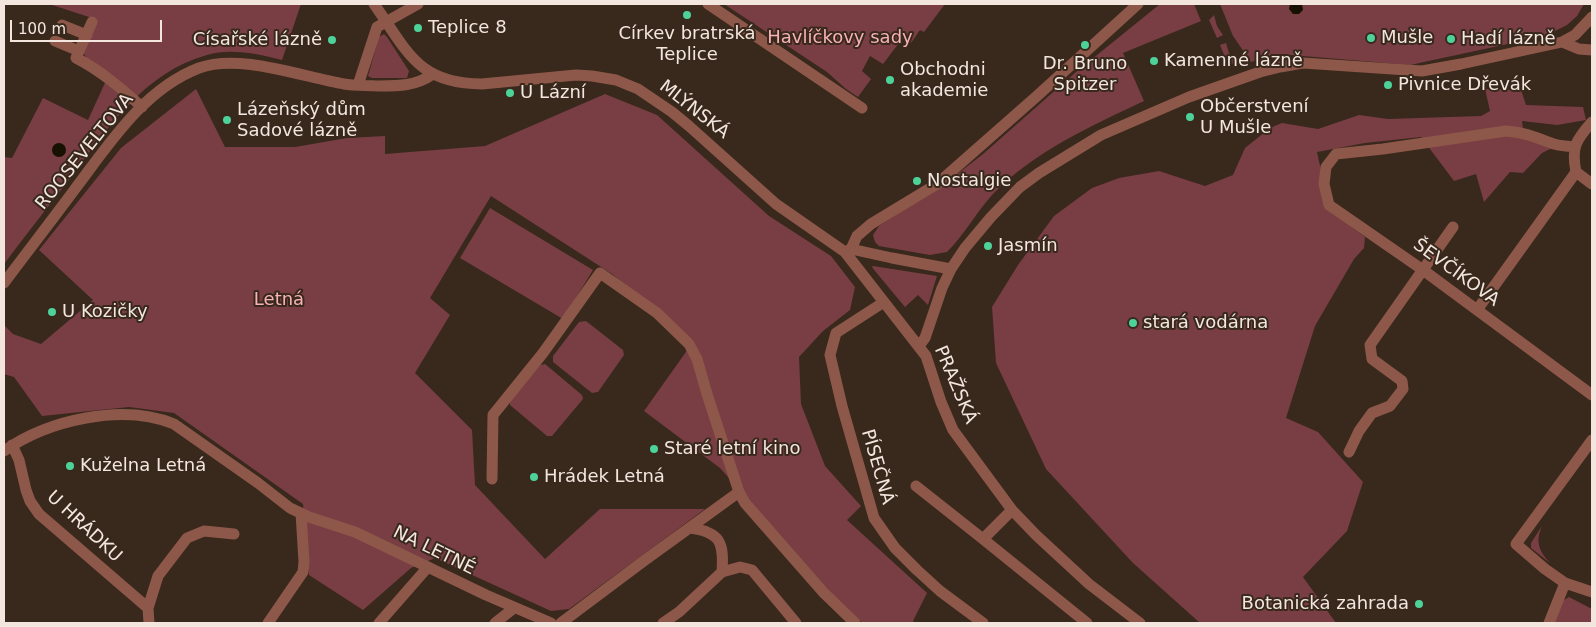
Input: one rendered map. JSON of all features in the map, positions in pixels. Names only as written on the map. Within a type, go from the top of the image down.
[{"type":"street","name":"MLÝNSKÁ","points":[[374,4],[412,58],[424,70],[445,79],[470,84],[562,75],[592,76],[616,80],[638,89],[689,126],[776,204],[848,250]]},
{"type":"street","points":[[358,85],[377,28],[418,4]]},
{"type":"street","points":[[708,4],[862,108]]},
{"type":"street","points":[[951,269],[848,250],[857,236],[871,224],[937,184],[1137,5]]},
{"type":"street","points":[[919,346],[925,338],[942,288],[951,269],[965,248],[991,217],[1039,173],[1101,135],[1189,98],[1260,72],[1280,67],[1303,64],[1422,71],[1562,42],[1575,35],[1592,17]]},
{"type":"street","points":[[92,22],[76,58],[116,85],[142,107]]},
{"type":"street","points":[[62,25],[87,35]]},
{"type":"street","points":[[55,41],[79,51]]},
{"type":"street","points":[[1562,42],[1579,49],[1592,50]]},
{"type":"street","name":"ROOSEVELTOVA","points":[[4,283],[113,139],[142,107],[166,87],[199,68],[216,64],[246,63],[358,85],[410,85],[422,81],[433,74]]},
{"type":"street","points":[[1592,122],[1578,138],[1574,148],[1573,159],[1576,172],[1592,184]]},
{"type":"street","name":"ŠEVČÍKOVA","points":[[1574,148],[1553,144],[1520,131],[1506,130],[1336,154],[1326,167],[1324,184],[1329,205],[1423,270],[1592,395]]},
{"type":"street","points":[[1477,310],[1576,172]]},
{"type":"street","points":[[1349,452],[1359,431],[1372,413],[1390,406],[1403,389],[1402,381],[1372,359],[1370,345],[1453,227]]},
{"type":"street","name":"PRAŽSKÁ","points":[[848,250],[884,302],[926,356],[941,402],[953,430],[1012,510],[1089,584],[1140,623]]},
{"type":"street","points":[[492,479],[493,415],[542,353],[600,272],[657,314],[689,344],[697,359],[739,492],[745,503],[805,571],[855,623]]},
{"type":"street","name":"PÍSEČNÁ","points":[[884,302],[836,333],[830,355],[842,406],[874,518],[895,548],[917,570],[940,591],[983,623]]},
{"type":"street","name":"NA LETNÉ","points":[[8,448],[48,428],[102,414],[135,414],[162,419],[174,424],[290,508],[309,517],[355,532],[514,608],[551,623]]},
{"type":"street","points":[[1592,440],[1516,544],[1545,569],[1565,583],[1592,592]]},
{"type":"street","name":"U HRÁDKU","points":[[8,448],[19,460],[28,495],[39,514],[148,608]]},
{"type":"street","points":[[916,486],[1086,623]]},
{"type":"street","points":[[561,623],[739,492]]},
{"type":"street","points":[[983,539],[1012,510]]},
{"type":"street","points":[[268,623],[303,572],[301,513]]},
{"type":"street","points":[[690,528],[713,534],[722,546],[722,572]]},
{"type":"street","points":[[149,623],[148,608],[158,576],[187,538],[204,531],[234,534]]},
{"type":"street","points":[[379,623],[428,567]]},
{"type":"street","points":[[663,623],[679,612],[722,572],[740,567],[752,570],[796,623]]},
{"type":"street","points":[[1549,623],[1565,583]]},
{"type":"street","points":[[495,623],[514,608]]},
{"type":"green space","points":[[49,4],[301,4],[282,60],[245,53],[216,53],[184,63],[145,89],[112,123],[4,264],[4,157],[12,158],[43,98],[88,120],[109,74],[87,59],[84,54],[94,26],[89,17]]},
{"type":"green space","name":"Havlíčkovy sady","points":[[724,4],[945,4],[924,32],[920,30],[911,43],[902,39],[883,64],[870,56],[862,71],[871,79],[858,97],[827,72]]},
{"type":"green space","points":[[1160,4],[1194,4],[1201,21],[1123,53],[1144,101],[1064,141],[1026,166],[992,195],[947,252],[930,255],[879,246],[875,242],[873,235],[879,226],[951,179],[983,154],[1076,72]]},
{"type":"green space","points":[[1220,4],[1584,4],[1577,16],[1567,25],[1545,36],[1410,65],[1279,54],[1251,62],[1233,36]]},
{"type":"green space","points":[[1214,15],[1217,26],[1223,35],[1217,38],[1209,20]]},
{"type":"green space","points":[[384,34],[409,71],[407,78],[372,78],[368,76],[379,37]]},
{"type":"green space","points":[[1226,43],[1229,53],[1235,62],[1232,64],[1227,62],[1220,45]]},
{"type":"green space","name":"Letná","points":[[196,89],[225,147],[295,147],[347,138],[385,136],[385,154],[485,146],[605,94],[657,115],[769,216],[831,256],[855,287],[850,310],[823,331],[799,357],[801,404],[825,466],[861,506],[847,520],[927,593],[913,621],[915,623],[863,623],[848,612],[720,468],[644,411],[693,342],[612,274],[491,196],[430,298],[450,315],[415,373],[472,430],[475,485],[545,559],[600,509],[705,509],[569,609],[551,611],[435,558],[411,568],[363,610],[309,575],[303,504],[174,413],[129,407],[42,416],[14,377],[4,374],[4,325],[13,334],[41,344],[93,300],[39,250],[121,148]]},
{"type":"green space","points":[[1485,89],[1521,90],[1526,105],[1583,107],[1586,120],[1557,125],[1522,121],[1524,136],[1554,147],[1542,153],[1523,173],[1510,172],[1484,202],[1476,174],[1454,181],[1421,137],[1365,143],[1317,152],[1324,184],[1324,207],[1365,237],[1364,248],[1354,259],[1315,326],[1286,418],[1318,432],[1363,482],[1347,531],[1303,577],[1336,623],[1200,623],[1133,563],[1046,469],[996,363],[992,307],[1018,265],[1054,216],[1092,188],[1119,178],[1159,171],[1205,186],[1233,175],[1245,148],[1270,128],[1282,123],[1318,129],[1359,115],[1388,119],[1481,116],[1490,111]]},
{"type":"green space","points":[[490,208],[593,270],[563,319],[460,258]]},
{"type":"green space","points":[[873,266],[937,276],[928,305],[918,295],[905,307]]},
{"type":"green space","points":[[586,321],[623,350],[624,355],[598,392],[592,393],[553,362],[553,356],[579,322]]},
{"type":"green space","points":[[545,364],[582,395],[583,399],[552,436],[547,436],[510,405],[510,401],[540,365]]},
{"type":"green space","points":[[1542,526],[1539,546],[1550,563],[1531,548],[1531,543]]},
{"type":"green space","points":[[1569,597],[1592,609],[1592,623],[1553,623],[1562,601]]},
{"type":"shaded area","points":[[1290,4],[1302,4],[1303,10],[1299,14],[1293,14],[1289,9]]},
{"type":"shaded area","points":[[56,143],[62,143],[66,150],[62,157],[56,157],[52,153],[52,147]]},
{"type":"place","name":"Církev bratrská Teplice","points":[[687,15]]},
{"type":"place","name":"Teplice 8","points":[[418,28]]},
{"type":"place","name":"Mušle","points":[[1371,38]]},
{"type":"place","name":"Hadí lázně","points":[[1451,39]]},
{"type":"place","name":"Císařské lázně","points":[[332,40]]},
{"type":"place","name":"Dr. Bruno Spitzer","points":[[1085,45]]},
{"type":"place","name":"Kamenné lázně","points":[[1154,61]]},
{"type":"place","name":"Obchodni akademie","points":[[890,80]]},
{"type":"place","name":"Pivnice Dřevák","points":[[1388,85]]},
{"type":"place","name":"U Lázní","points":[[510,93]]},
{"type":"place","name":"Občerstvení U Mušle","points":[[1190,117]]},
{"type":"place","name":"Lázeňský dům Sadové lázně","points":[[227,120]]},
{"type":"place","name":"Nostalgie","points":[[917,181]]},
{"type":"place","name":"Jasmín","points":[[988,246]]},
{"type":"place","name":"U Kozičky","points":[[52,312]]},
{"type":"place","name":"stará vodárna","points":[[1133,323]]},
{"type":"place","name":"Staré letní kino","points":[[654,449]]},
{"type":"place","name":"Kuželna Letná","points":[[70,466]]},
{"type":"place","name":"Hrádek Letná","points":[[534,477]]},
{"type":"place","name":"Botanická zahrada","points":[[1419,604]]}]
